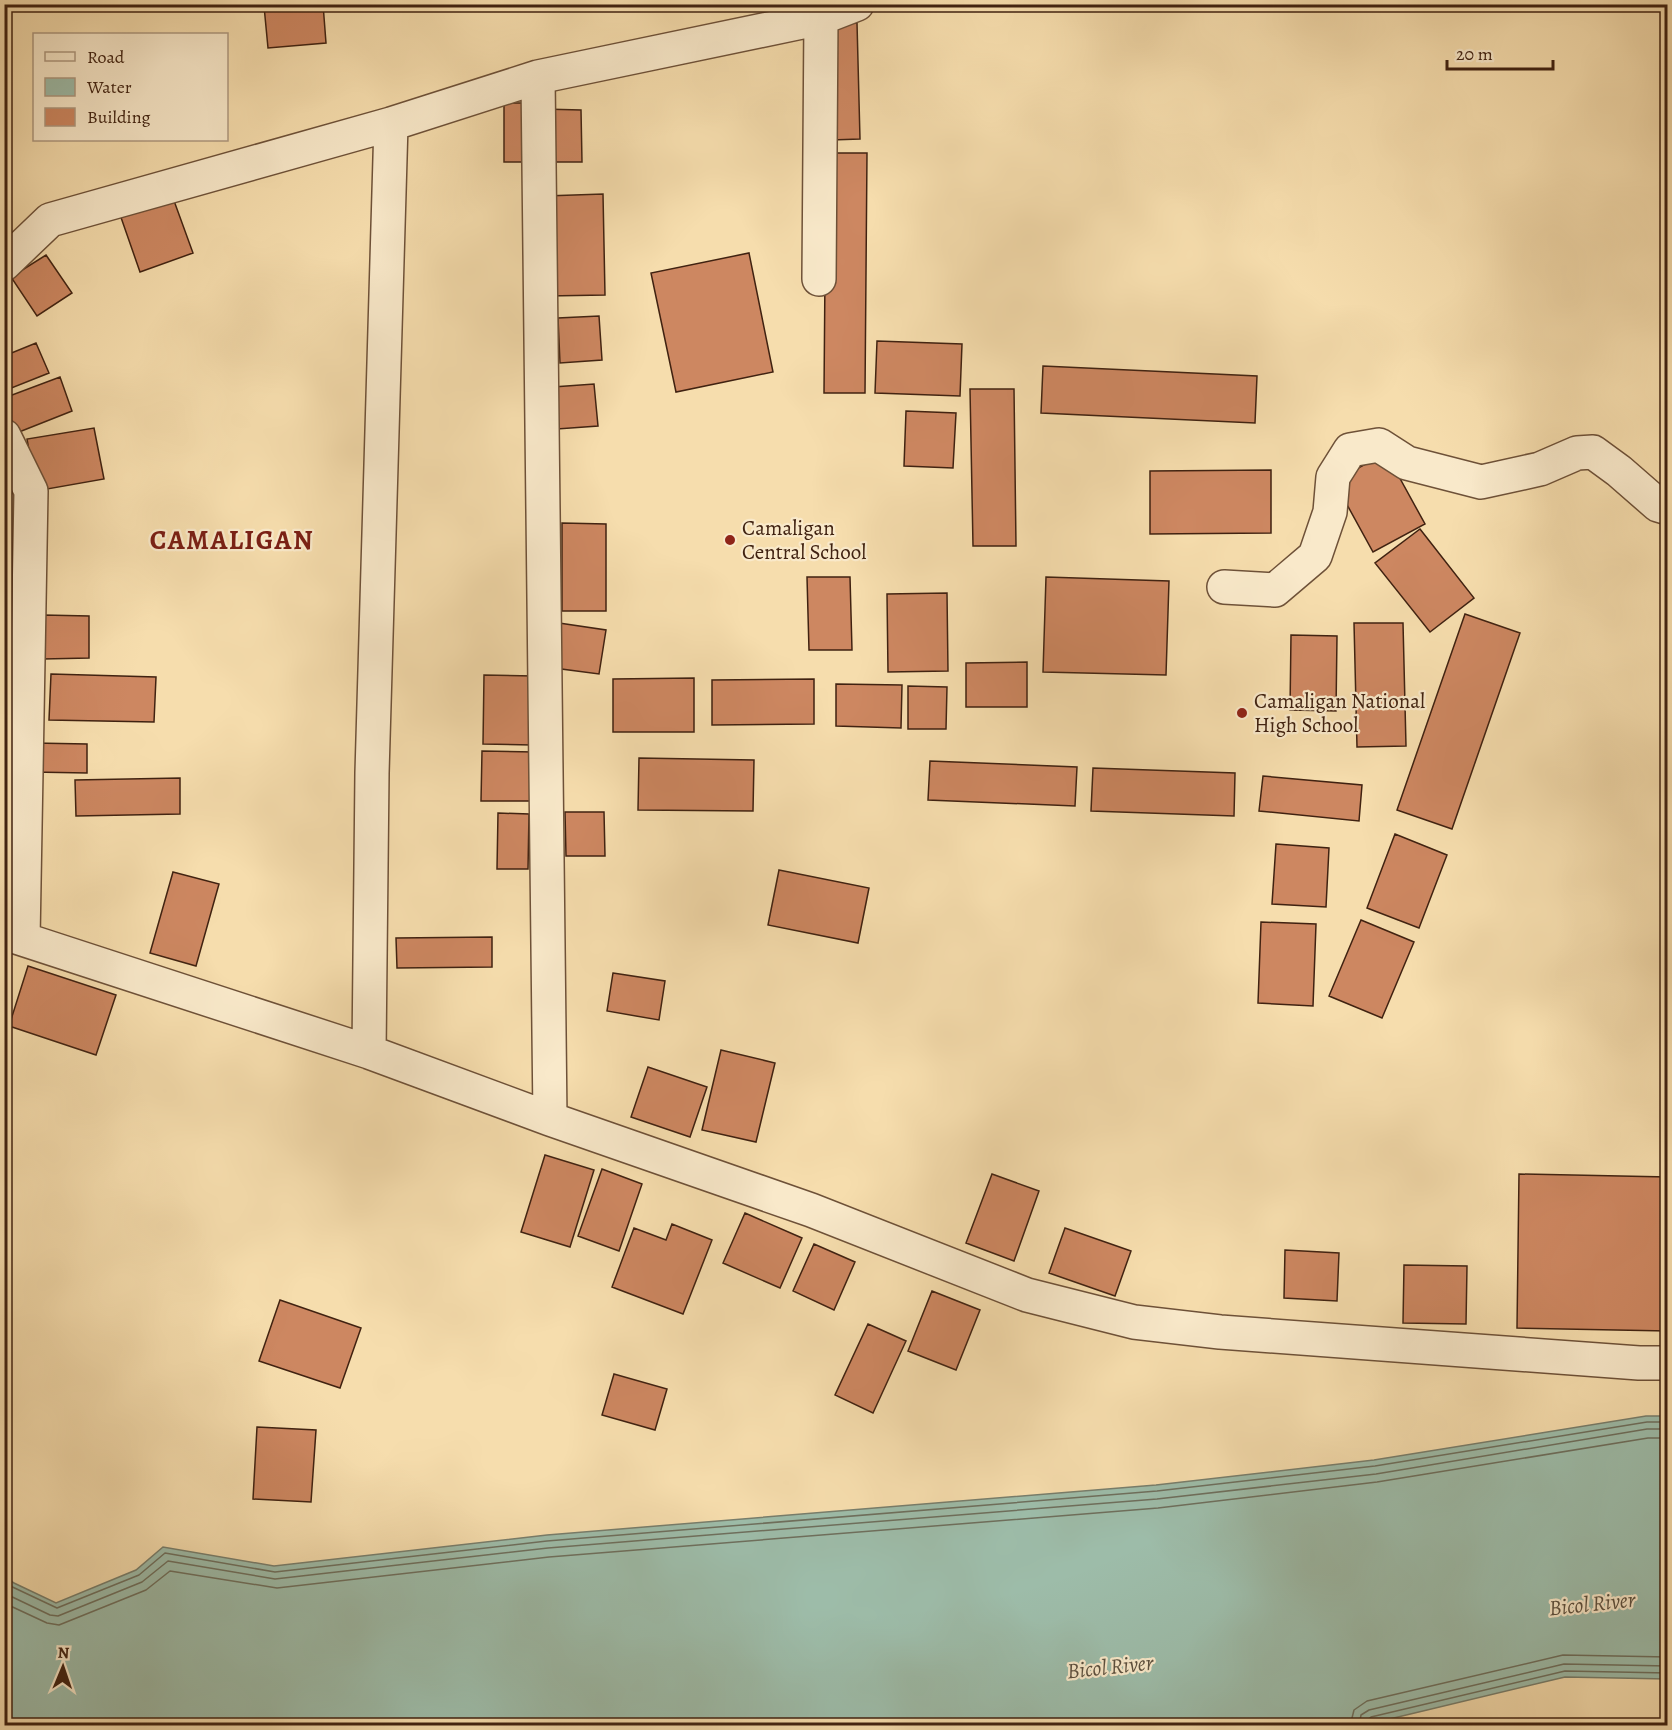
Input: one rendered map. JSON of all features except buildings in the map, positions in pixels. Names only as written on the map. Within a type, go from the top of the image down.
[{"type":"street","points":[[4,264],[50,220],[391,124],[538,77],[821,18],[857,4]]},
{"type":"street","points":[[819,279],[821,18]]},
{"type":"street","points":[[538,77],[550,1119]]},
{"type":"street","points":[[369,1052],[372,773],[391,124]]},
{"type":"street","points":[[4,436],[31,491],[14,936],[369,1052],[550,1119],[811,1210],[1027,1295],[1134,1322],[1220,1332],[1639,1363],[1668,1363]]},
{"type":"street","points":[[1224,587],[1275,590],[1315,556],[1330,512],[1333,477],[1350,450],[1379,444],[1407,463],[1481,482],[1540,469],[1577,453],[1593,452],[1658,505],[1668,508]]},
{"type":"water","name":"Bicol River","points":[[1646,1416],[1667,1416],[1667,1679],[1565,1677],[1373,1723],[1336,1726],[5,1725],[5,1576],[14,1583],[56,1603],[136,1570],[163,1547],[274,1566],[547,1535],[1156,1485],[1374,1460]]},
{"type":"place","name":"Camaligan Central School","points":[[730,540]]},
{"type":"place","name":"Camaligan National High School","points":[[1242,713]]},
{"type":"district","name":"CAMALIGAN","points":[[232,540]]}]
